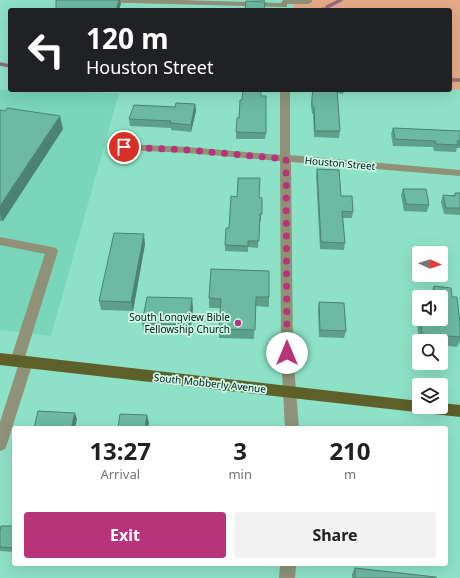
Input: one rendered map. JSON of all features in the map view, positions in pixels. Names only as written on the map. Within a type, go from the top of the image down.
[{"type":"main road","name":"South Mobberly Avenue","points":[[0,359],[412,406]]},
{"type":"main road","name":"South Mobberly Avenue","points":[[448,410],[460,412]]},
{"type":"street","points":[[91,0],[284,4],[308,2],[308,0]]},
{"type":"street","points":[[285,92],[287,353],[292,426]]},
{"type":"street","name":"Houston Street","points":[[124,147],[188,150],[460,173]]},
{"type":"street","points":[[0,241],[52,251],[0,444]]},
{"type":"street","points":[[287,578],[288,566]]},
{"type":"shaded area","points":[[293,0],[460,0],[460,90],[452,89],[452,8],[293,8]]},
{"type":"shaded area","points":[[0,90],[8,90],[8,92],[119,93],[51,336],[0,330]]},
{"type":"building","points":[[56,0],[119,0],[117,8],[56,8]]},
{"type":"building","points":[[246,1],[265,2],[264,8],[245,8]]},
{"type":"building","points":[[243,92],[261,92],[261,96],[266,96],[266,133],[236,132],[237,118],[239,118],[240,100],[242,100]]},
{"type":"building","points":[[313,92],[337,92],[340,131],[315,131]]},
{"type":"building","points":[[176,103],[195,104],[191,125],[170,123],[171,121],[129,119],[134,105],[175,107]]},
{"type":"building","points":[[7,108],[60,116],[0,206],[0,110],[5,111]]},
{"type":"building","points":[[393,128],[460,131],[460,141],[457,141],[458,145],[436,144],[435,141],[395,139]]},
{"type":"building","points":[[317,169],[339,170],[341,196],[352,196],[353,212],[342,211],[345,243],[321,242]]},
{"type":"building","points":[[238,178],[260,178],[259,197],[262,198],[262,214],[260,214],[259,241],[248,241],[248,246],[225,245],[226,228],[229,228],[231,196],[237,197]]},
{"type":"building","points":[[403,189],[426,189],[429,205],[406,204]]},
{"type":"building","points":[[455,193],[460,193],[460,208],[446,208],[443,195],[455,196]]},
{"type":"building","points":[[114,233],[144,234],[131,302],[99,301]]},
{"type":"building","name":"South Longview Bible Fellowship Church","points":[[211,269],[269,271],[269,297],[256,297],[255,330],[219,329],[221,299],[209,298]]},
{"type":"building","points":[[434,286],[451,288],[452,297],[457,297],[460,337],[448,336],[448,334],[422,334],[421,326],[448,326],[448,290],[434,290]]},
{"type":"building","points":[[147,297],[192,298],[189,325],[142,323]]},
{"type":"building","points":[[319,302],[344,303],[346,331],[320,330]]},
{"type":"building","points":[[38,411],[75,413],[72,426],[34,426]]},
{"type":"building","points":[[120,414],[147,415],[145,426],[118,426]]},
{"type":"building","points":[[1,526],[12,526],[12,548],[0,547]]},
{"type":"building","points":[[355,568],[436,577],[437,578],[355,578]]},
{"type":"waterway","points":[[327,7],[341,0]]},
{"type":"waterway","points":[[0,64],[8,66]]},
{"type":"waterway","points":[[452,80],[460,80]]},
{"type":"place","name":"South Longview Bible Fellowship Church","points":[[238,323]]},
{"type":"route","points":[[124,147],[188,150],[286,159],[287,353]]}]
